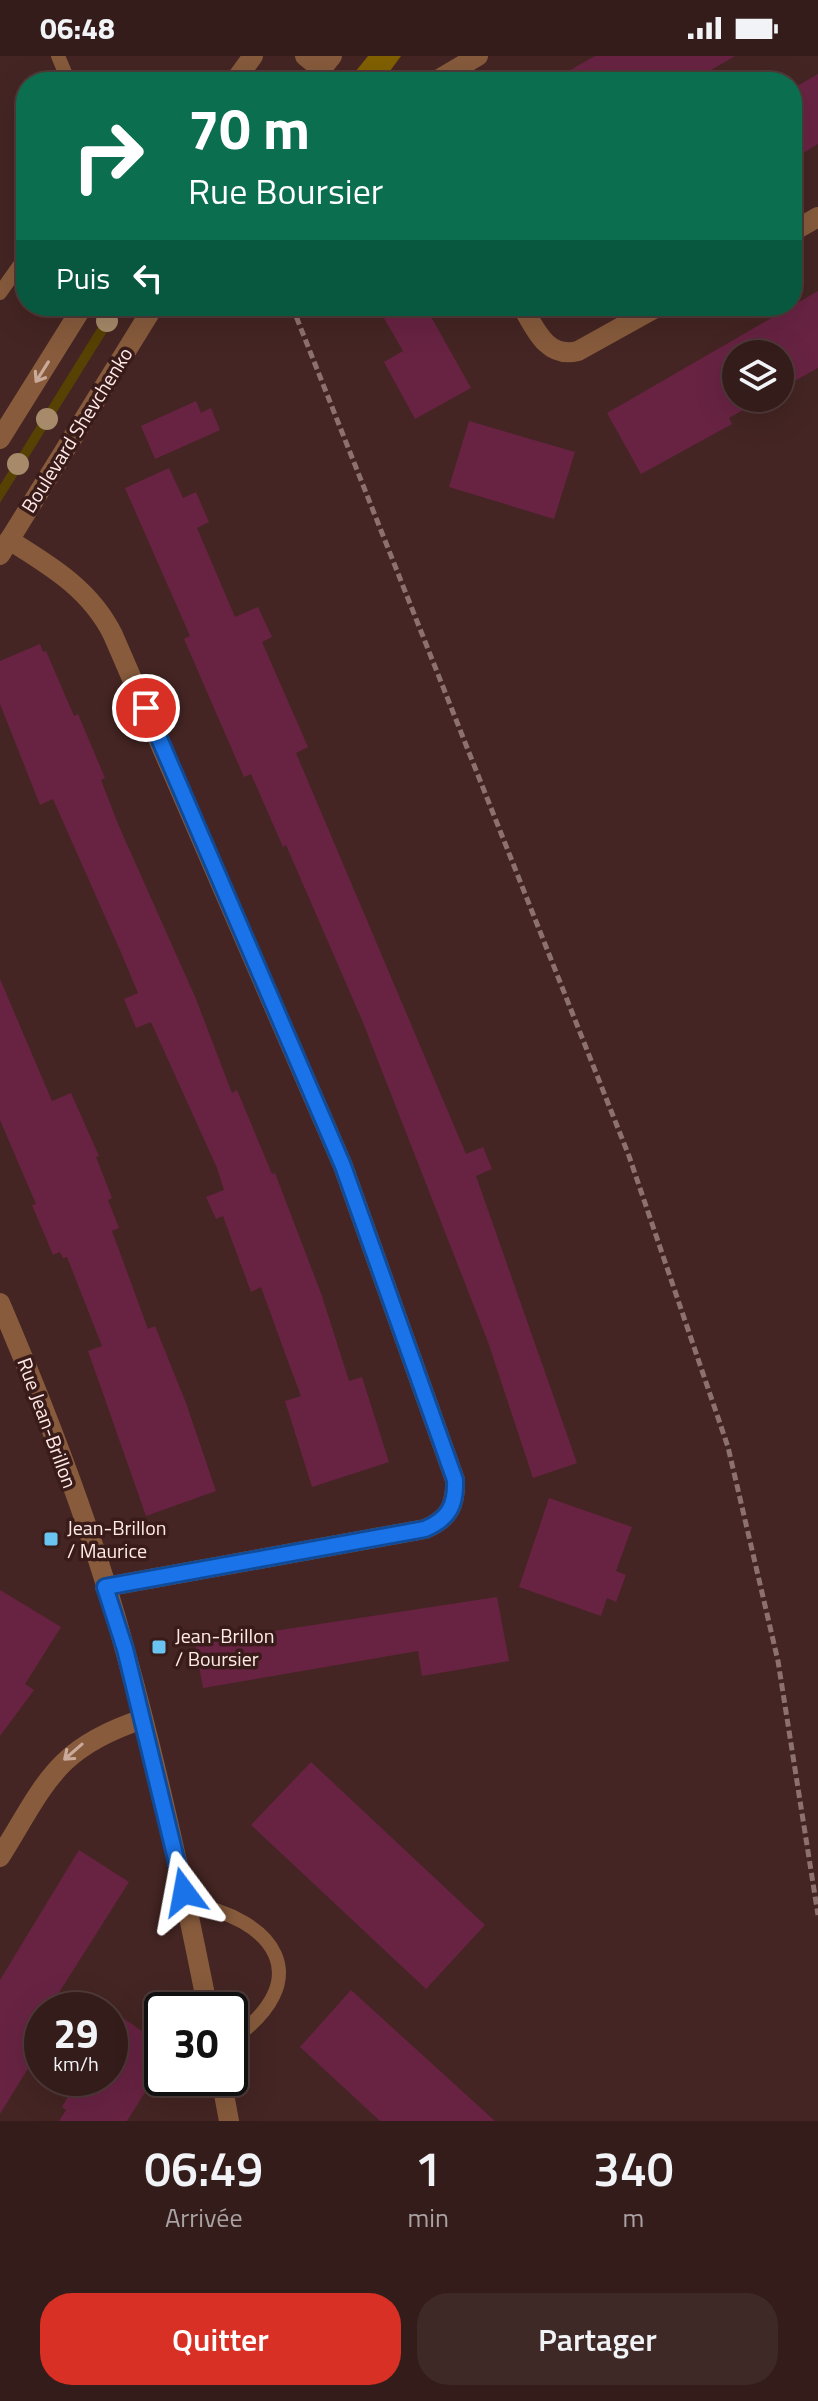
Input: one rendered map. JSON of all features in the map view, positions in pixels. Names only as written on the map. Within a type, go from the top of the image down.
[{"type":"street","points":[[305,56],[321,69]]},
{"type":"street","points":[[451,72],[478,56]]},
{"type":"street","points":[[0,439],[77,316]]},
{"type":"street","name":"Boulevard Shevchenko","points":[[5,547],[148,316]]},
{"type":"street","points":[[528,316],[546,344],[568,353],[578,351],[641,316]]},
{"type":"street","points":[[5,547],[60,572],[92,601],[122,653],[343,1166],[455,1480],[456,1497],[450,1512],[440,1523],[425,1529],[105,1587]]},
{"type":"street","name":"Rue Jean-Brillon","points":[[0,1303],[39,1398],[105,1587],[143,1719],[204,1992]]},
{"type":"street","points":[[0,1857],[66,1757],[106,1731],[143,1719]]},
{"type":"street","points":[[224,2096],[229,2121]]},
{"type":"lane","points":[[0,293],[16,270]]},
{"type":"lane","points":[[186,1903],[238,1916],[265,1934],[276,1953],[279,1970],[263,2011],[248,2025]]},
{"type":"path","points":[[296,316],[629,1156],[728,1447],[778,1661],[818,1915]]},
{"type":"shaded area","points":[[368,56],[401,56],[389,72],[355,72]]},
{"type":"shaded area","points":[[105,316],[117,316],[0,503],[0,485]]},
{"type":"building","points":[[595,56],[735,56],[708,72],[567,72]]},
{"type":"building","points":[[818,74],[818,144],[802,154],[802,83]]},
{"type":"building","points":[[818,291],[818,368],[794,381],[794,340],[733,340],[775,316],[802,316],[802,300]]},
{"type":"building","points":[[383,316],[431,316],[471,388],[415,419],[384,362],[403,351]]},
{"type":"building","points":[[722,347],[722,412],[740,412],[729,418],[732,424],[641,474],[607,413]]},
{"type":"building","points":[[196,401],[201,413],[211,408],[220,430],[155,459],[141,426]]},
{"type":"building","points":[[469,421],[575,452],[554,519],[449,487]]},
{"type":"building","points":[[169,468],[183,498],[196,492],[209,522],[197,528],[235,617],[258,607],[272,637],[262,642],[308,747],[296,753],[466,1154],[483,1147],[492,1169],[476,1176],[577,1463],[533,1478],[488,1342],[362,1020],[286,845],[283,847],[251,774],[244,777],[184,639],[190,636],[125,488]]},
{"type":"building","points":[[40,644],[43,652],[46,651],[74,716],[78,714],[105,778],[101,780],[118,824],[196,999],[232,1093],[237,1090],[272,1174],[275,1173],[322,1296],[349,1381],[362,1377],[389,1462],[312,1487],[285,1401],[301,1396],[261,1287],[251,1292],[223,1216],[216,1219],[206,1197],[224,1190],[217,1168],[151,1022],[136,1028],[124,999],[138,993],[53,799],[40,805],[0,704],[0,661]]},
{"type":"building","points":[[0,979],[52,1101],[71,1093],[99,1156],[96,1157],[112,1198],[108,1200],[119,1228],[112,1231],[148,1329],[155,1326],[186,1403],[216,1491],[146,1516],[88,1351],[102,1346],[67,1257],[63,1258],[60,1252],[53,1255],[32,1205],[36,1204],[0,1120]]},
{"type":"building","points":[[549,1498],[632,1527],[616,1571],[626,1575],[616,1602],[607,1598],[601,1616],[519,1587]]},
{"type":"building","points":[[0,1590],[61,1627],[25,1684],[34,1690],[0,1736]]},
{"type":"building","points":[[497,1597],[509,1661],[422,1676],[418,1651],[203,1688],[195,1643]]},
{"type":"building","points":[[311,1762],[485,1925],[426,1989],[251,1825]]},
{"type":"building","points":[[79,1850],[129,1882],[59,1992],[24,1992],[24,2075],[0,2114],[0,1980]]},
{"type":"building","points":[[351,1990],[495,2121],[380,2121],[300,2047]]},
{"type":"building","points":[[128,2021],[144,2033],[144,2094],[127,2121],[59,2121],[66,2110],[62,2107],[68,2096],[128,2096]]},
{"type":"place","name":"Jean-Brillon / Maurice","points":[[51,1539]]},
{"type":"place","name":"Jean-Brillon / Boursier","points":[[159,1647]]},
{"type":"route","points":[[146,708],[343,1166],[381,1264],[455,1480],[456,1497],[450,1512],[440,1523],[425,1529],[105,1587],[125,1649],[184,1892]]}]
